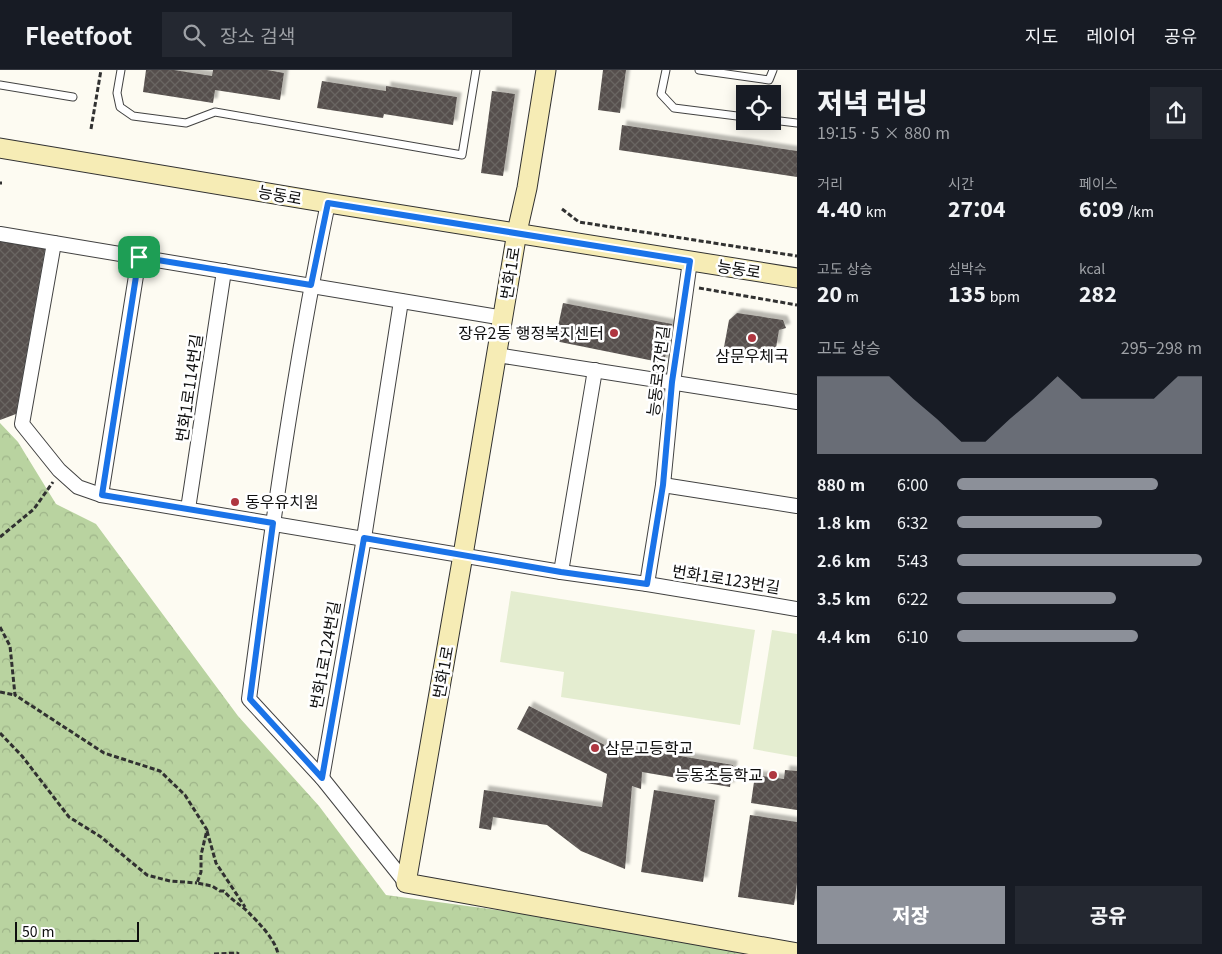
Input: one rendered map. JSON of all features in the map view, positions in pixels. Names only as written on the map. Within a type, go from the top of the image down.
[{"type":"street","name":"번화1로","points":[[406,883],[546,70]]},
{"type":"street","name":"능동로","points":[[0,148],[797,278]]},
{"type":"street","points":[[328,203],[311,285],[273,523],[250,699],[322,778],[406,883],[797,953]]},
{"type":"street","points":[[0,234],[504,318]]},
{"type":"street","points":[[54,243],[22,424],[59,470],[78,487],[102,495],[464,555]]},
{"type":"street","points":[[102,495],[139,257]]},
{"type":"street","name":"능동로37번길","points":[[647,584],[663,485],[672,382],[690,261]]},
{"type":"street","name":"번화1로114번길","points":[[188,509],[224,271]]},
{"type":"street","points":[[364,538],[401,301]]},
{"type":"street","points":[[497,355],[797,402]]},
{"type":"street","points":[[561,572],[595,370]]},
{"type":"street","points":[[663,485],[797,506]]},
{"type":"street","name":"번화1로124번길","points":[[322,778],[364,538]]},
{"type":"street","name":"번화1로123번길","points":[[464,555],[797,609]]},
{"type":"lane","points":[[121,70],[116,93],[120,107],[134,116],[186,123],[215,112],[462,155],[476,70]]},
{"type":"lane","points":[[666,70],[661,94],[674,108],[736,115]]},
{"type":"lane","points":[[698,70],[769,80],[773,70]]},
{"type":"lane","points":[[0,85],[73,97]]},
{"type":"lane","points":[[781,121],[797,123]]},
{"type":"path","points":[[91,129],[100,70]]},
{"type":"path","points":[[562,209],[579,222],[797,256]]},
{"type":"path","points":[[687,286],[797,305]]},
{"type":"path","points":[[0,537],[34,508],[50,488],[59,470]]},
{"type":"path","points":[[0,627],[10,646],[15,695]]},
{"type":"path","points":[[0,692],[15,695],[104,753],[160,771],[185,794],[207,830],[216,863],[248,912],[277,946],[278,954]]},
{"type":"path","points":[[0,733],[22,756],[69,817],[101,837],[146,875],[170,881],[212,886],[220,892],[224,891],[231,900],[248,912]]},
{"type":"path","points":[[197,883],[201,872],[201,856],[207,830]]},
{"type":"path","points":[[214,954],[240,954]]},
{"type":"green space","points":[[0,423],[18,442],[56,504],[96,524],[238,716],[319,806],[386,895],[714,939],[797,954],[0,954]]},
{"type":"green space","points":[[511,591],[755,630],[740,725],[561,697],[564,672],[500,662]]},
{"type":"green space","points":[[772,630],[797,634],[797,757],[753,749]]},
{"type":"building","points":[[146,70],[174,70],[212,76],[213,70],[267,70],[284,73],[280,100],[215,90],[213,103],[143,92]]},
{"type":"building","points":[[603,70],[626,70],[620,113],[598,110]]},
{"type":"building","points":[[322,81],[386,91],[386,86],[457,97],[453,125],[384,114],[383,118],[317,108]]},
{"type":"building","points":[[492,91],[515,94],[503,176],[481,173]]},
{"type":"building","points":[[622,125],[797,151],[797,177],[619,150]]},
{"type":"building","points":[[0,240],[45,249],[16,414],[0,420]]},
{"type":"building","name":"장유2동 행정복지센터","points":[[563,303],[672,324],[664,363],[555,341]]},
{"type":"building","name":"삼문우체국","points":[[737,313],[783,320],[786,328],[779,330],[776,348],[764,346],[763,353],[724,347],[729,320]]},
{"type":"building","points":[[529,706],[628,757],[633,748],[733,765],[730,787],[642,772],[641,789],[632,786],[625,869],[581,851],[547,825],[493,817],[491,830],[479,828],[484,790],[602,807],[607,774],[517,729]]},
{"type":"building","points":[[785,770],[797,771],[797,810],[751,803],[755,775],[784,779]]},
{"type":"building","points":[[654,790],[715,800],[703,882],[641,872]]},
{"type":"building","points":[[750,815],[797,822],[797,883],[794,905],[738,897]]},
{"type":"place","name":"장유2동 행정복지센터","points":[[614,333]]},
{"type":"place","name":"삼문우체국","points":[[752,338]]},
{"type":"place","name":"동우유치원","points":[[235,502]]},
{"type":"place","name":"삼문고등학교","points":[[595,748]]},
{"type":"place","name":"능동초등학교","points":[[773,775]]},
{"type":"route","points":[[328,203],[690,261],[672,382],[663,485],[647,584],[561,572],[364,538],[322,778],[250,699],[273,523],[102,495],[139,257],[311,285],[328,203]]}]
